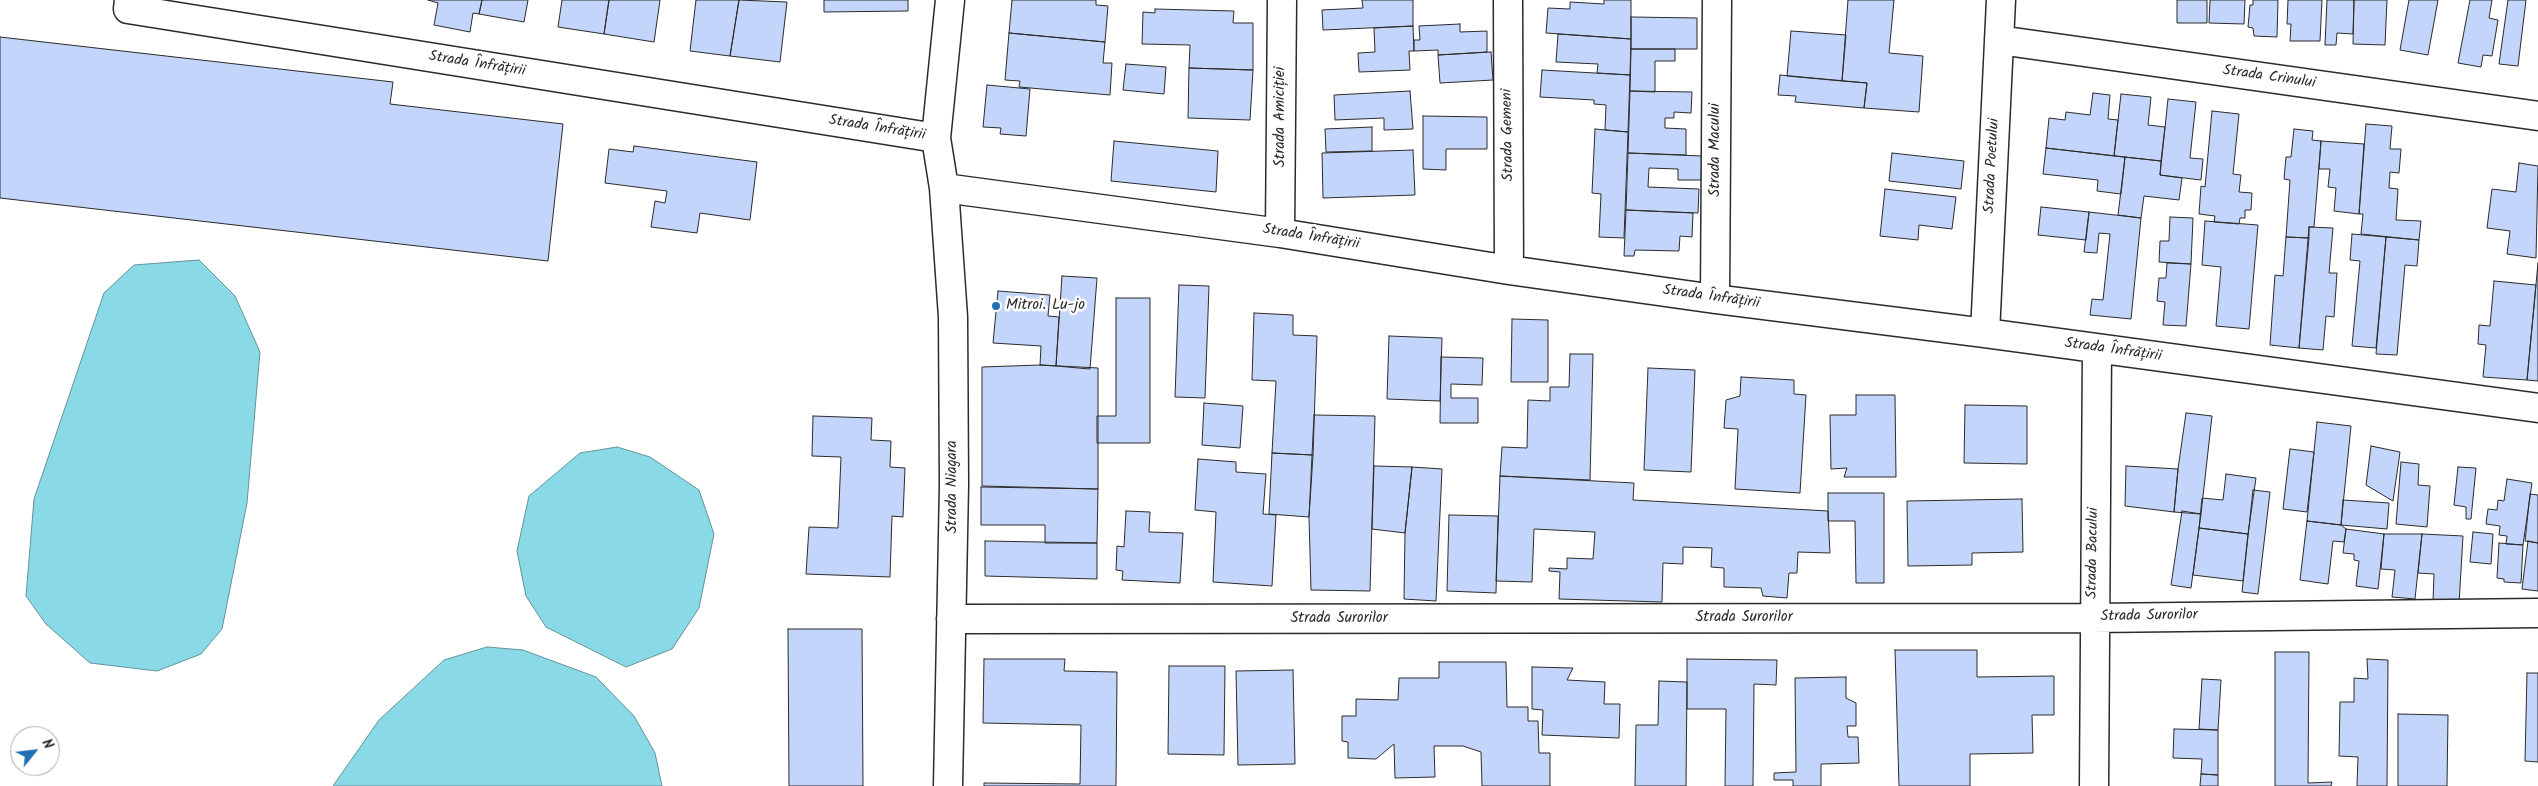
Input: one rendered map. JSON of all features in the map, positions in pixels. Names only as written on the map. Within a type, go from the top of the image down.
[{"type":"street","points":[[936,138],[950,0]]},
{"type":"street","name":"Strada Amiciției","points":[[1280,233],[1282,0]]},
{"type":"street","name":"Strada Gemeni","points":[[1508,0],[1509,270]]},
{"type":"street","name":"Strada Macului","points":[[1715,299],[1716,0]]},
{"type":"street","name":"Strada Poetului","points":[[1985,333],[2001,0]]},
{"type":"street","name":"Strada Înfrățirii","points":[[128,5],[936,138],[944,188],[1280,233],[1509,270],[1715,299],[1985,333],[2538,408]]},
{"type":"street","name":"Strada Crinului","points":[[1999,40],[2538,116]]},
{"type":"street","name":"Strada Niagara","points":[[944,188],[953,318],[954,485],[948,786]]},
{"type":"street","name":"Strada Bacului","points":[[2094,786],[2093,618],[2097,349]]},
{"type":"street","name":"Strada Surorilor","points":[[951,620],[2093,618],[2538,613]]},
{"type":"water","points":[[199,260],[235,296],[260,352],[247,503],[222,629],[201,654],[157,671],[90,663],[46,624],[26,596],[34,499],[104,293],[134,265]]},
{"type":"water","points":[[617,447],[650,457],[699,490],[714,534],[699,608],[672,649],[626,667],[546,627],[526,596],[517,551],[529,496],[580,453]]},
{"type":"water","points":[[487,647],[523,650],[596,677],[634,716],[655,753],[662,786],[333,786],[379,720],[444,660]]},
{"type":"building","points":[[428,0],[482,0],[479,14],[473,13],[470,32],[434,25],[438,3]]},
{"type":"building","points":[[482,0],[528,0],[524,22],[479,14]]},
{"type":"building","points":[[562,0],[609,0],[604,34],[558,27]]},
{"type":"building","points":[[609,0],[660,0],[654,42],[604,34]]},
{"type":"building","points":[[696,0],[739,0],[730,56],[690,51]]},
{"type":"building","points":[[739,0],[787,2],[780,62],[730,56]]},
{"type":"building","points":[[824,0],[908,0],[908,11],[824,12]]},
{"type":"building","points":[[1012,0],[1096,0],[1096,5],[1108,6],[1105,42],[1009,33]]},
{"type":"building","points":[[1362,0],[1413,0],[1413,26],[1323,30],[1322,10],[1363,8]]},
{"type":"building","points":[[1604,0],[1631,0],[1631,39],[1546,33],[1548,8],[1570,9],[1570,2],[1604,4]]},
{"type":"building","points":[[1848,0],[1894,0],[1889,53],[1923,56],[1919,112],[1864,108],[1867,83],[1842,81]]},
{"type":"building","points":[[2177,0],[2207,0],[2207,23],[2177,23]]},
{"type":"building","points":[[2210,0],[2245,0],[2244,24],[2209,23]]},
{"type":"building","points":[[2253,0],[2278,0],[2277,37],[2254,36],[2253,28],[2248,27],[2250,5],[2253,5]]},
{"type":"building","points":[[2288,0],[2322,0],[2320,41],[2290,41],[2291,24],[2287,24]]},
{"type":"building","points":[[2327,0],[2354,0],[2353,34],[2337,33],[2336,45],[2325,45]]},
{"type":"building","points":[[2354,0],[2387,0],[2385,45],[2353,44]]},
{"type":"building","points":[[2409,0],[2438,0],[2428,55],[2400,50]]},
{"type":"building","points":[[2470,0],[2492,0],[2489,18],[2498,20],[2492,56],[2483,55],[2481,67],[2458,63]]},
{"type":"building","points":[[2508,0],[2526,0],[2518,66],[2499,64]]},
{"type":"building","points":[[1155,9],[1234,11],[1233,23],[1253,23],[1253,70],[1189,68],[1190,45],[1142,44],[1143,12],[1155,13]]},
{"type":"building","points":[[1631,17],[1697,18],[1697,49],[1631,49]]},
{"type":"building","points":[[1460,24],[1460,32],[1487,31],[1487,52],[1438,55],[1438,50],[1414,51],[1414,40],[1420,40],[1419,26]]},
{"type":"building","points":[[1413,26],[1414,51],[1409,51],[1410,70],[1359,72],[1358,53],[1375,52],[1374,28]]},
{"type":"building","points":[[1791,31],[1846,35],[1842,81],[1787,76]]},
{"type":"building","points":[[1009,33],[1105,42],[1103,63],[1112,63],[1110,95],[1019,87],[1020,81],[1005,80]]},
{"type":"building","points":[[1558,34],[1631,39],[1630,75],[1597,73],[1598,64],[1556,62]]},
{"type":"building","points":[[0,37],[393,82],[390,104],[563,124],[548,261],[0,198]]},
{"type":"building","points":[[1631,49],[1675,49],[1675,61],[1655,61],[1655,92],[1630,91]]},
{"type":"building","points":[[1491,52],[1493,80],[1440,83],[1438,55]]},
{"type":"building","points":[[1126,64],[1166,67],[1164,94],[1123,90]]},
{"type":"building","points":[[1189,68],[1253,70],[1250,120],[1188,118]]},
{"type":"building","points":[[1542,70],[1630,75],[1628,132],[1605,130],[1606,105],[1594,104],[1594,100],[1540,97]]},
{"type":"building","points":[[1780,75],[1867,83],[1864,108],[1795,102],[1796,96],[1778,95]]},
{"type":"building","points":[[987,85],[1030,89],[1026,136],[1000,134],[1001,128],[983,127]]},
{"type":"building","points":[[1410,91],[1413,129],[1384,130],[1384,118],[1335,120],[1334,95]]},
{"type":"building","points":[[1630,91],[1692,92],[1691,113],[1674,112],[1674,118],[1665,118],[1665,128],[1686,129],[1686,155],[1628,153]]},
{"type":"building","points":[[2093,93],[2110,95],[2108,119],[2118,120],[2114,156],[2046,148],[2049,118],[2065,120],[2066,112],[2090,115]]},
{"type":"building","points":[[2121,94],[2151,97],[2148,125],[2165,127],[2161,161],[2114,156]]},
{"type":"building","points":[[2168,99],[2196,102],[2190,158],[2203,159],[2201,180],[2160,175]]},
{"type":"building","points":[[2212,111],[2239,114],[2233,174],[2241,175],[2239,192],[2252,193],[2251,210],[2245,210],[2245,218],[2240,218],[2239,224],[2214,222],[2215,216],[2199,214],[2201,186],[2205,187]]},
{"type":"building","points":[[1423,116],[1487,117],[1487,149],[1446,149],[1446,170],[1423,169]]},
{"type":"building","points":[[2366,124],[2392,126],[2390,149],[2401,149],[2399,173],[2390,172],[2389,188],[2398,189],[2396,220],[2421,221],[2419,240],[2361,234],[2363,214],[2359,214]]},
{"type":"building","points":[[1372,127],[1372,151],[1326,152],[1325,129]]},
{"type":"building","points":[[1595,129],[1628,132],[1624,238],[1599,237],[1601,194],[1592,193]]},
{"type":"building","points":[[2294,129],[2313,131],[2312,140],[2321,141],[2314,227],[2309,227],[2309,238],[2286,237],[2290,180],[2284,179],[2286,157],[2291,157]]},
{"type":"building","points":[[1114,141],[1218,151],[1216,192],[1111,181]]},
{"type":"building","points":[[2321,141],[2364,144],[2359,214],[2334,211],[2336,188],[2328,187],[2330,169],[2319,169]]},
{"type":"building","points":[[634,146],[757,162],[750,220],[700,213],[697,233],[651,227],[655,201],[665,203],[667,191],[605,183],[609,149],[633,152]]},
{"type":"building","points":[[2046,148],[2125,157],[2121,194],[2097,191],[2098,180],[2043,174]]},
{"type":"building","points":[[1413,150],[1415,195],[1323,198],[1322,153]]},
{"type":"building","points":[[1628,153],[1702,156],[1701,180],[1678,180],[1678,169],[1649,168],[1648,187],[1699,189],[1698,213],[1626,210]]},
{"type":"building","points":[[1892,153],[1964,161],[1961,189],[1889,181]]},
{"type":"building","points":[[2125,157],[2161,161],[2160,175],[2182,178],[2179,200],[2144,196],[2141,218],[2118,215]]},
{"type":"building","points":[[2519,163],[2538,166],[2536,258],[2507,254],[2510,231],[2487,228],[2492,189],[2516,192]]},
{"type":"building","points":[[1885,189],[1956,197],[1952,229],[1919,225],[1918,240],[1880,236]]},
{"type":"building","points":[[2041,207],[2089,212],[2086,240],[2038,235]]},
{"type":"building","points":[[1626,210],[1693,213],[1692,237],[1680,236],[1679,251],[1635,250],[1634,256],[1624,256]]},
{"type":"building","points":[[2089,212],[2141,218],[2131,319],[2090,315],[2092,299],[2103,300],[2110,234],[2099,233],[2097,253],[2084,252]]},
{"type":"building","points":[[2170,217],[2193,218],[2191,264],[2159,262],[2160,241],[2169,241]]},
{"type":"building","points":[[2205,221],[2258,225],[2249,329],[2216,326],[2221,267],[2202,265]]},
{"type":"building","points":[[2309,227],[2333,228],[2329,273],[2337,273],[2334,317],[2326,316],[2323,350],[2299,348]]},
{"type":"building","points":[[2352,234],[2386,237],[2376,348],[2352,346],[2360,261],[2350,260]]},
{"type":"building","points":[[2286,237],[2309,238],[2299,348],[2270,345],[2275,275],[2283,276]]},
{"type":"building","points":[[2386,237],[2419,240],[2417,266],[2405,265],[2397,355],[2376,354]]},
{"type":"building","points":[[2167,263],[2191,264],[2186,326],[2163,325],[2165,302],[2157,301],[2159,278],[2166,278]]},
{"type":"building","points":[[2538,263],[2538,381],[2527,380]]},
{"type":"building","points":[[1062,276],[1097,278],[1090,369],[1056,366]]},
{"type":"building","points":[[2494,281],[2536,285],[2527,380],[2483,377],[2486,345],[2478,344],[2479,325],[2490,326]]},
{"type":"building","points":[[1179,285],[1209,286],[1205,398],[1175,397]]},
{"type":"building","points":[[998,291],[1050,295],[1048,316],[1059,317],[1056,366],[1040,365],[1041,346],[993,343]]},
{"type":"building","points":[[1116,298],[1150,298],[1150,443],[1097,443],[1097,416],[1116,416]]},
{"type":"building","points":[[1254,313],[1293,315],[1293,335],[1317,336],[1313,455],[1272,453],[1276,381],[1252,380]]},
{"type":"building","points":[[1512,319],[1548,320],[1548,382],[1511,382]]},
{"type":"building","points":[[1389,336],[1442,338],[1440,401],[1387,399]]},
{"type":"building","points":[[1570,354],[1593,354],[1590,480],[1500,476],[1502,447],[1527,448],[1528,400],[1550,401],[1550,387],[1569,387]]},
{"type":"building","points":[[1441,357],[1483,358],[1482,385],[1451,384],[1451,398],[1478,398],[1478,423],[1440,423]]},
{"type":"building","points":[[1040,365],[1098,368],[1098,489],[982,486],[982,367]]},
{"type":"building","points":[[1648,368],[1695,370],[1691,472],[1644,470]]},
{"type":"building","points":[[1741,377],[1794,380],[1794,394],[1806,395],[1800,493],[1735,489],[1738,429],[1724,428],[1726,400],[1740,396]]},
{"type":"building","points":[[1856,395],[1895,395],[1896,477],[1844,477],[1847,468],[1831,469],[1830,415],[1856,415]]},
{"type":"building","points":[[1204,403],[1243,406],[1240,448],[1202,445]]},
{"type":"building","points":[[1965,405],[2027,406],[2027,464],[1964,463]]},
{"type":"building","points":[[2186,413],[2212,416],[2201,514],[2174,512]]},
{"type":"building","points":[[1314,415],[1375,416],[1370,591],[1311,590],[1309,517]]},
{"type":"building","points":[[813,416],[872,418],[871,440],[891,441],[890,467],[905,468],[903,517],[892,516],[890,577],[806,574],[809,527],[838,528],[841,457],[812,456]]},
{"type":"building","points":[[2317,422],[2351,426],[2341,525],[2307,521]]},
{"type":"building","points":[[2371,446],[2400,452],[2393,501],[2366,485]]},
{"type":"building","points":[[2290,449],[2314,452],[2307,512],[2283,509]]},
{"type":"building","points":[[1272,453],[1313,455],[1309,517],[1269,514]]},
{"type":"building","points":[[1198,459],[1236,462],[1236,472],[1266,474],[1263,514],[1276,515],[1272,586],[1213,582],[1216,512],[1195,510]]},
{"type":"building","points":[[2401,462],[2419,464],[2418,485],[2430,486],[2427,527],[2396,524]]},
{"type":"building","points":[[1374,466],[1412,467],[1405,533],[1372,529]]},
{"type":"building","points":[[2126,466],[2178,469],[2174,512],[2125,506]]},
{"type":"building","points":[[1412,467],[1442,469],[1436,601],[1404,599],[1405,533]]},
{"type":"building","points":[[2458,467],[2476,468],[2471,519],[2466,519],[2466,507],[2454,505]]},
{"type":"building","points":[[2226,474],[2256,478],[2248,534],[2199,528],[2202,498],[2223,500]]},
{"type":"building","points":[[1500,476],[1634,483],[1633,500],[1828,511],[1830,553],[1798,552],[1797,573],[1789,573],[1787,598],[1763,596],[1761,588],[1724,587],[1724,568],[1711,567],[1712,548],[1683,547],[1683,564],[1663,563],[1662,602],[1559,599],[1560,572],[1549,571],[1549,568],[1567,569],[1567,558],[1593,559],[1595,532],[1534,529],[1532,582],[1496,581]]},
{"type":"building","points":[[2507,479],[2532,483],[2523,545],[2506,544],[2507,536],[2499,535],[2500,526],[2486,524],[2488,509],[2497,510],[2498,500],[2504,501]]},
{"type":"building","points":[[981,487],[1098,489],[1097,543],[1045,543],[1045,525],[981,525]]},
{"type":"building","points":[[2253,490],[2270,492],[2258,594],[2242,592]]},
{"type":"building","points":[[1828,493],[1884,493],[1884,583],[1856,583],[1855,521],[1828,521]]},
{"type":"building","points":[[2530,494],[2538,495],[2538,543],[2525,541]]},
{"type":"building","points":[[2022,499],[2023,552],[1972,553],[1972,565],[1908,566],[1907,501]]},
{"type":"building","points":[[2343,500],[2389,503],[2387,529],[2341,525]]},
{"type":"building","points":[[1126,511],[1150,512],[1149,532],[1183,533],[1180,583],[1122,580],[1123,571],[1116,570],[1117,546],[1124,547]]},
{"type":"building","points":[[2182,511],[2201,514],[2191,588],[2171,585]]},
{"type":"building","points":[[1449,515],[1498,516],[1496,593],[1447,591]]},
{"type":"building","points":[[2307,521],[2341,525],[2346,529],[2344,542],[2333,541],[2328,584],[2300,580]]},
{"type":"building","points":[[2199,528],[2248,534],[2243,581],[2193,575]]},
{"type":"building","points":[[2346,529],[2384,534],[2378,589],[2356,586],[2359,561],[2354,560],[2354,554],[2343,553]]},
{"type":"building","points":[[2473,532],[2493,534],[2491,564],[2470,562]]},
{"type":"building","points":[[2384,534],[2422,534],[2415,599],[2392,597],[2395,570],[2381,569]]},
{"type":"building","points":[[2422,534],[2463,536],[2459,604],[2433,602],[2434,574],[2418,573]]},
{"type":"building","points":[[985,541],[1097,543],[1097,579],[985,576]]},
{"type":"building","points":[[2528,541],[2538,543],[2538,591],[2522,589]]},
{"type":"building","points":[[2499,543],[2523,545],[2521,583],[2504,582],[2504,579],[2497,578]]},
{"type":"building","points":[[788,629],[862,629],[863,786],[789,786]]},
{"type":"building","points":[[1895,650],[1977,650],[1977,677],[2054,676],[2054,715],[2032,715],[2033,753],[1970,754],[1970,786],[1899,786]]},
{"type":"building","points":[[2275,652],[2309,652],[2308,783],[2332,782],[2331,786],[2275,786]]},
{"type":"building","points":[[984,659],[1065,659],[1064,671],[1117,672],[1116,786],[984,786],[984,783],[1080,784],[1081,725],[983,723]]},
{"type":"building","points":[[1687,659],[1777,660],[1776,685],[1754,684],[1753,786],[1725,786],[1726,709],[1687,709]]},
{"type":"building","points":[[2367,659],[2388,660],[2387,786],[2357,786],[2358,757],[2339,756],[2340,702],[2354,702],[2354,678],[2368,679]]},
{"type":"building","points":[[1439,662],[1506,662],[1507,707],[1528,707],[1528,721],[1538,721],[1539,753],[1550,753],[1550,786],[1482,786],[1481,752],[1463,746],[1434,746],[1435,777],[1395,778],[1394,744],[1376,759],[1348,758],[1348,742],[1342,741],[1342,716],[1356,716],[1356,699],[1398,700],[1399,678],[1439,678]]},
{"type":"building","points":[[1169,666],[1225,666],[1224,755],[1168,754]]},
{"type":"building","points":[[1532,667],[1573,668],[1567,680],[1605,682],[1604,704],[1620,704],[1619,738],[1542,735],[1543,710],[1532,709]]},
{"type":"building","points":[[1293,670],[1295,764],[1238,765],[1236,671]]},
{"type":"building","points":[[2527,673],[2538,673],[2538,762],[2525,761]]},
{"type":"building","points":[[1846,677],[1846,698],[1856,703],[1856,726],[1847,726],[1848,737],[1858,737],[1859,763],[1821,764],[1821,786],[1793,786],[1793,780],[1774,780],[1774,773],[1796,772],[1795,678]]},
{"type":"building","points":[[2202,679],[2221,680],[2218,730],[2199,729]]},
{"type":"building","points":[[1659,681],[1687,682],[1686,786],[1635,786],[1636,725],[1658,725]]},
{"type":"building","points":[[2398,714],[2448,715],[2447,786],[2398,786]]},
{"type":"building","points":[[2174,729],[2218,730],[2218,775],[2201,774],[2202,759],[2173,758]]},
{"type":"building","points":[[2201,774],[2218,775],[2218,786],[2200,786]]},
{"type":"place","name":"Mitroi. Lu-jo","points":[[996,306]]}]
